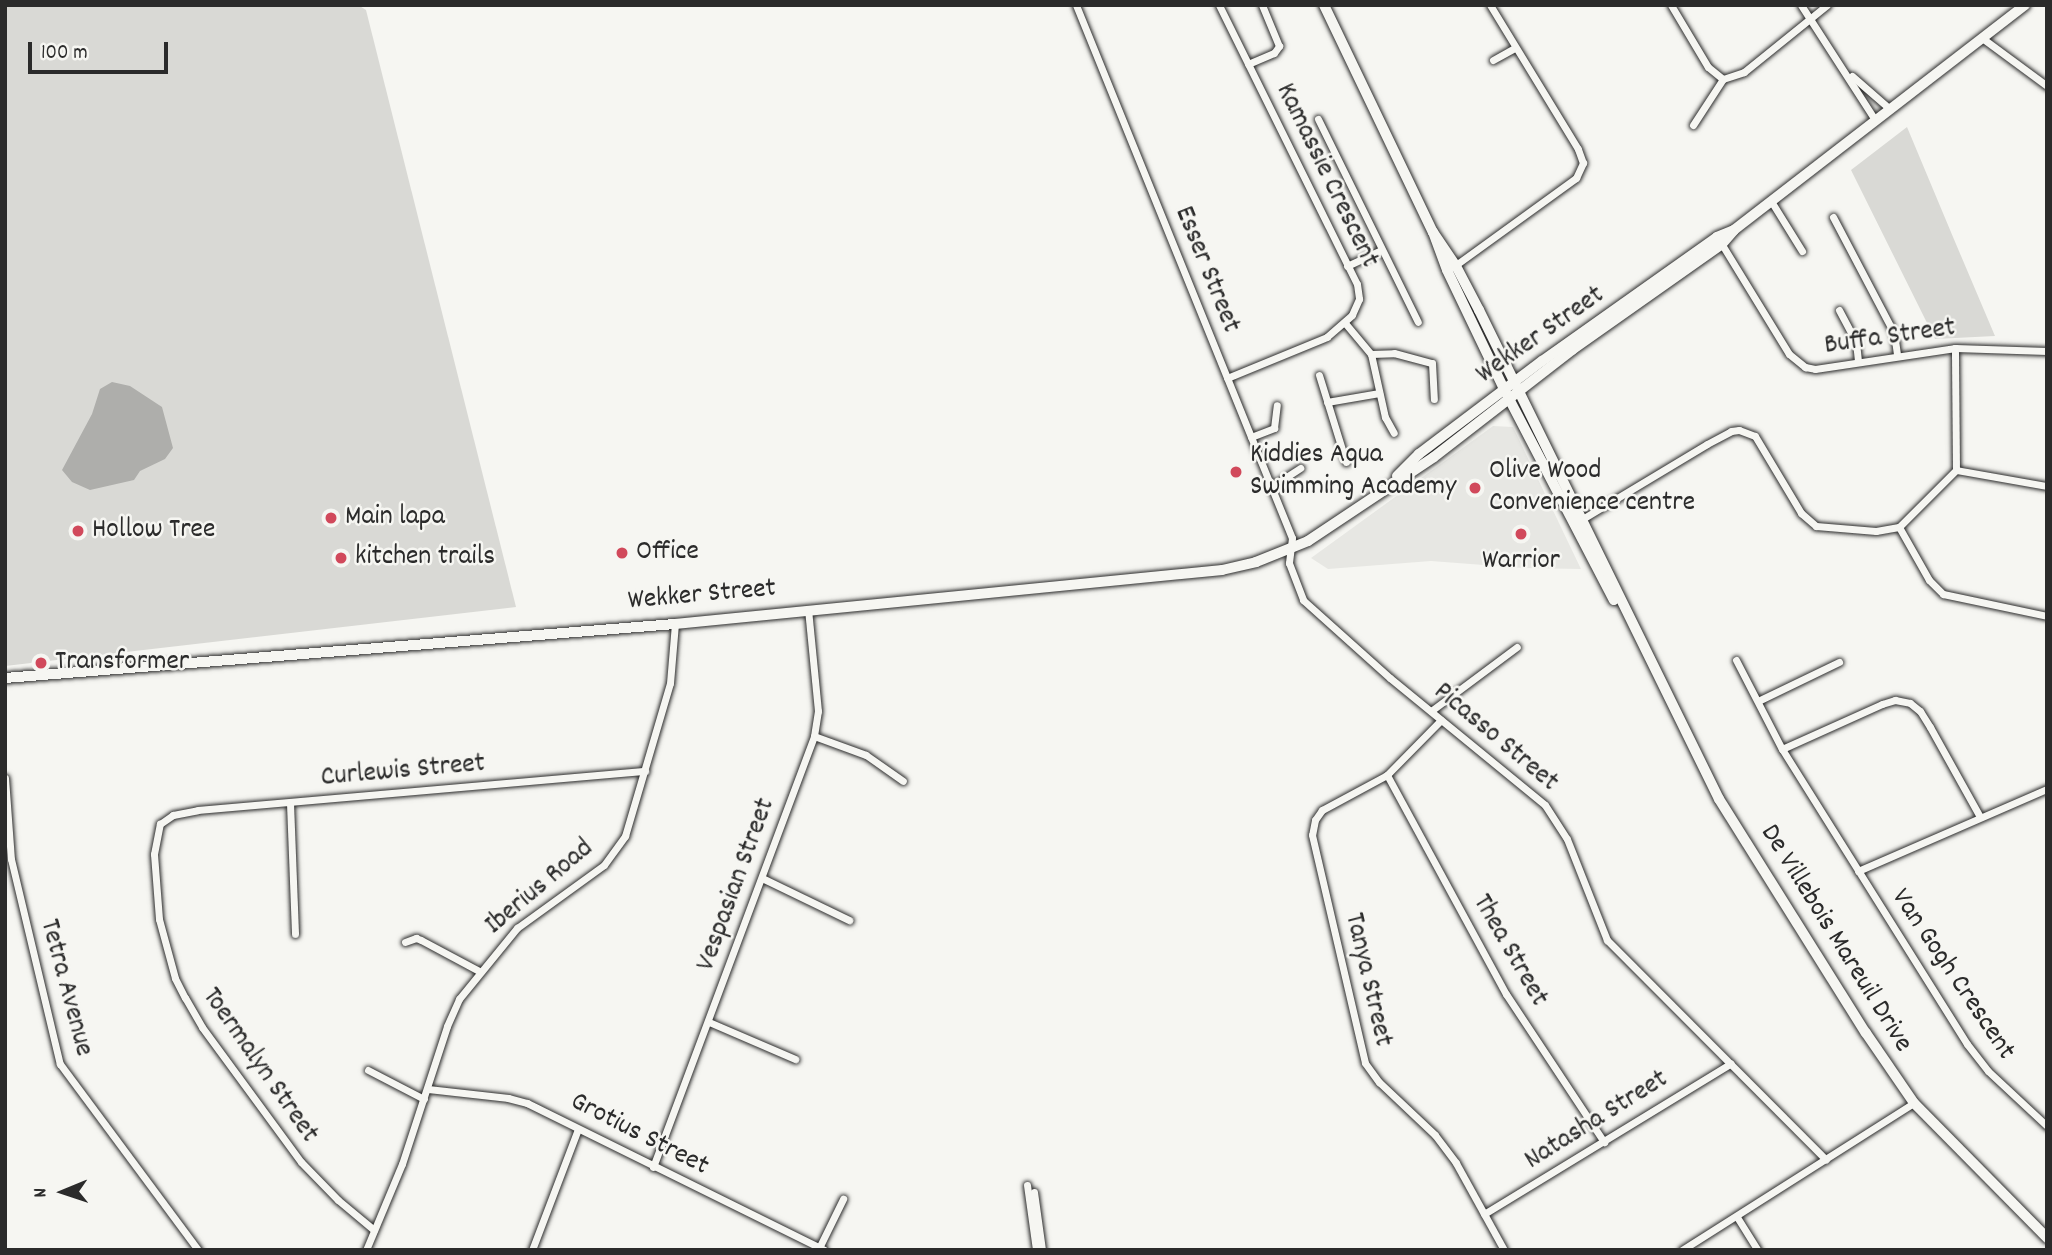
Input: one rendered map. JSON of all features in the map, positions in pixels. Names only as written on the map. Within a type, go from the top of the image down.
[{"type":"street","name":"Esser Street","points":[[1076,5],[1292,538],[1289,550]]},
{"type":"street","name":"Kamassie Crescent","points":[[1219,5],[1347,266],[1359,299],[1357,308],[1345,323]]},
{"type":"street","points":[[1248,64],[1274,53],[1279,46],[1262,5]]},
{"type":"street","name":"De Villebois Mareuil Drive","points":[[1324,5],[1511,391],[1719,799],[1866,1033],[1914,1104],[2047,1238]]},
{"type":"street","points":[[1452,268],[1581,172],[1582,156],[1490,5]]},
{"type":"street","points":[[1671,5],[1708,67],[1723,79]]},
{"type":"street","points":[[1801,5],[1875,120]]},
{"type":"street","points":[[1693,125],[1723,79],[1739,76],[1827,5]]},
{"type":"street","name":"Wekker Street","points":[[5,678],[675,624],[1222,570],[1289,550],[1330,527],[1434,457],[1511,391],[1720,241],[2025,5]]},
{"type":"street","points":[[1982,38],[2047,86]]},
{"type":"street","points":[[1493,60],[1515,48]]},
{"type":"street","points":[[1842,66],[1890,109]]},
{"type":"street","points":[[1318,119],[1418,322]]},
{"type":"street","points":[[1771,201],[1802,251]]},
{"type":"street","points":[[1833,217],[1895,333],[1897,355]]},
{"type":"street","name":"Buffa Street","points":[[1720,241],[1793,358],[1815,369],[1955,348],[2047,351]]},
{"type":"street","points":[[1347,266],[1382,250]]},
{"type":"street","points":[[1839,310],[1856,342],[1858,362]]},
{"type":"street","points":[[1227,377],[1327,337],[1345,323],[1371,354],[1385,417],[1394,433]]},
{"type":"street","points":[[1578,522],[1707,443],[1731,431],[1740,430],[1755,436],[1801,513],[1816,526],[1876,531],[1899,527],[1956,470],[1955,348]]},
{"type":"street","points":[[1371,354],[1394,353],[1432,363],[1434,399]]},
{"type":"street","points":[[1319,375],[1346,462]]},
{"type":"street","points":[[1327,402],[1379,393]]},
{"type":"street","points":[[1251,437],[1274,428],[1277,405]]},
{"type":"street","points":[[1271,487],[1300,468]]},
{"type":"street","points":[[1956,470],[2047,486]]},
{"type":"street","points":[[1899,527],[1929,580],[1943,594],[2047,616]]},
{"type":"street","name":"Picasso Street","points":[[1289,550],[1296,586],[1308,608],[1552,813],[1567,839],[1607,940],[1826,1160]]},
{"type":"street","name":"Vespasian Street","points":[[653,1167],[814,736],[818,711],[808,609]]},
{"type":"street","name":"Iberius Road","points":[[366,1250],[402,1164],[452,1012],[479,971],[517,928],[604,865],[615,853],[631,818],[670,683],[675,624]]},
{"type":"street","points":[[1431,710],[1517,647]]},
{"type":"street","name":"Van Gogh Crescent","points":[[1737,660],[1782,749],[1967,1044],[1988,1071],[2047,1126]]},
{"type":"street","points":[[1758,701],[1839,662]]},
{"type":"street","points":[[1782,749],[1881,704],[1895,700],[1910,703],[1920,711],[1930,727],[1980,817]]},
{"type":"street","points":[[1387,775],[1441,720]]},
{"type":"street","points":[[814,736],[866,755],[903,781]]},
{"type":"street","name":"Curlewis Street","points":[[166,818],[178,813],[645,771]]},
{"type":"street","name":"Tanya Street","points":[[1387,775],[1322,810],[1312,825],[1365,1063],[1379,1082],[1435,1135],[1456,1163],[1504,1250]]},
{"type":"street","name":"Thea Street","points":[[1387,775],[1507,994],[1604,1142]]},
{"type":"street","name":"Tetra Avenue","points":[[5,778],[11,859],[60,1063],[198,1250]]},
{"type":"street","points":[[1858,871],[2046,790]]},
{"type":"street","points":[[290,803],[295,934]]},
{"type":"street","name":"Toermalyn Street","points":[[166,818],[155,839],[159,919],[175,978],[185,998],[202,1027],[301,1162],[338,1200],[374,1230]]},
{"type":"street","points":[[762,878],[849,920]]},
{"type":"street","points":[[405,942],[416,938],[479,971]]},
{"type":"street","points":[[709,1022],[795,1059]]},
{"type":"street","name":"Natasha Street","points":[[1484,1214],[1731,1063]]},
{"type":"street","points":[[368,1070],[424,1099]]},
{"type":"street","name":"Grotius Street","points":[[428,1089],[519,1100],[821,1249]]},
{"type":"street","points":[[1682,1250],[1914,1104]]},
{"type":"street","points":[[532,1250],[579,1129]]},
{"type":"street","points":[[1027,1185],[1036,1250]]},
{"type":"street","points":[[1034,1192],[1042,1250]]},
{"type":"street","points":[[821,1249],[843,1199]]},
{"type":"street","points":[[1737,1217],[1758,1250]]},
{"type":"shaded area","points":[[5,5],[358,5],[366,10],[516,607],[5,666]]},
{"type":"shaded area","points":[[1907,127],[1995,336],[1935,339],[1851,170]]},
{"type":"shaded area","points":[[112,382],[130,386],[162,407],[173,448],[165,459],[140,471],[134,480],[90,490],[72,482],[62,470],[92,414],[100,389]]},
{"type":"shaded area","name":"Olive Wood Convenience centre","points":[[1493,426],[1513,427],[1581,569],[1431,561],[1328,569],[1311,558]]},
{"type":"place","name":"Kiddies Aqua Swimming Academy","points":[[1236,472]]},
{"type":"place","name":"Olive Wood Convenience centre","points":[[1475,488]]},
{"type":"place","name":"Main lapa","points":[[331,518]]},
{"type":"place","name":"Hollow Tree","points":[[78,531]]},
{"type":"place","name":"Warrior","points":[[1521,534]]},
{"type":"place","name":"Office","points":[[622,553]]},
{"type":"place","name":"kitchen trails","points":[[341,558]]},
{"type":"place","name":"Transformer","points":[[41,663]]}]
